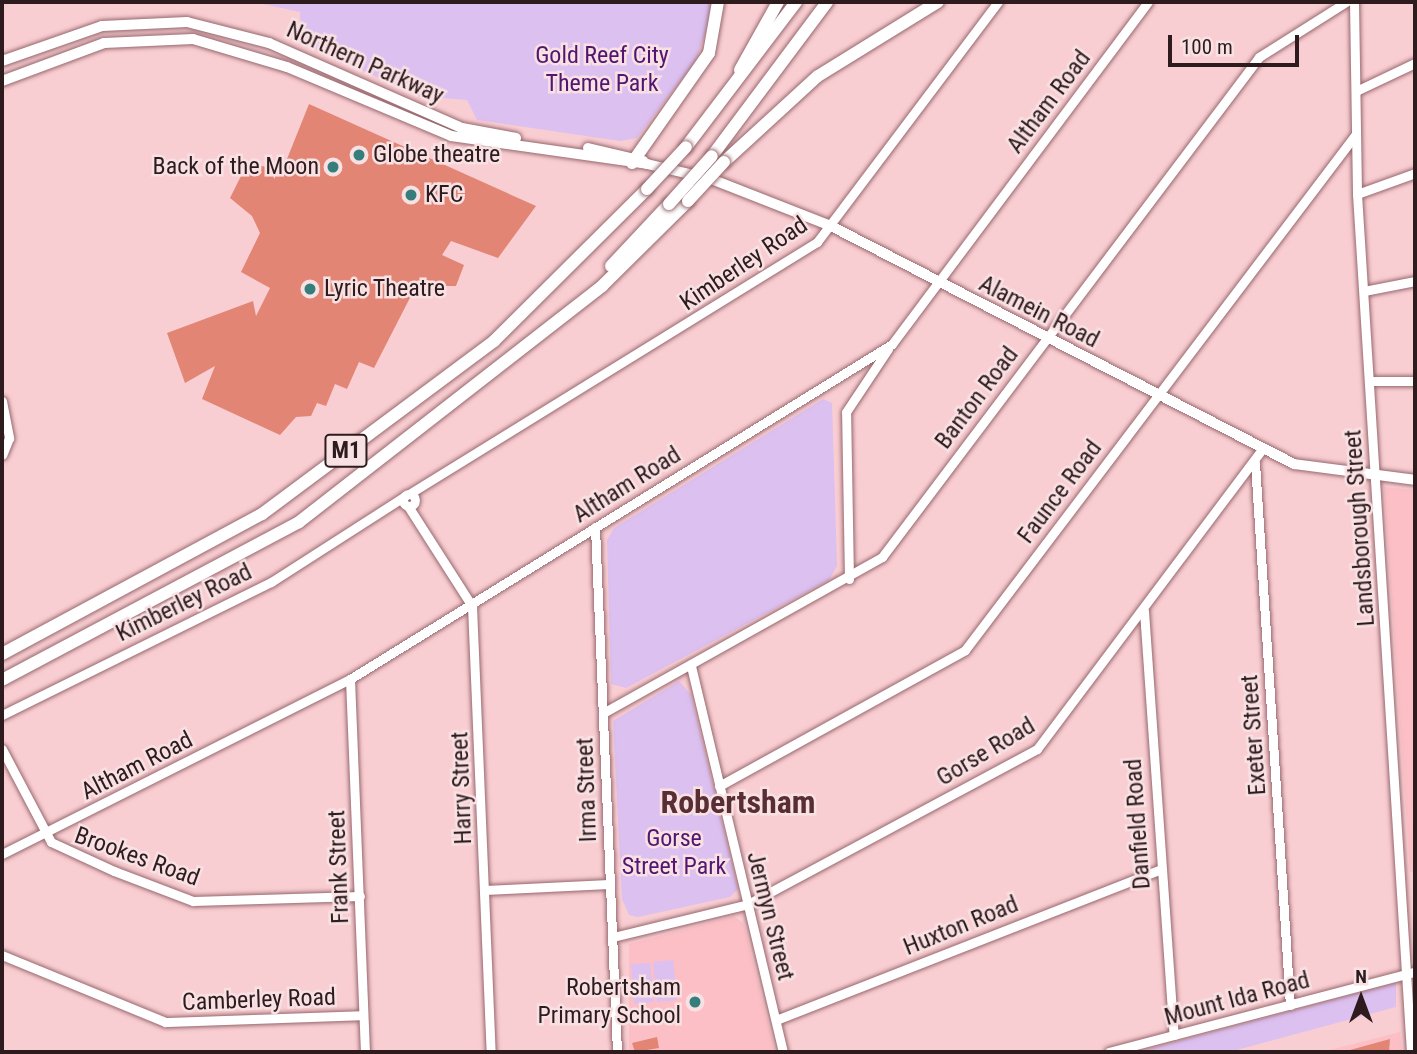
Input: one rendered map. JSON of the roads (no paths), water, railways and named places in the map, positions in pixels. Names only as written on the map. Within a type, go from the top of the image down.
[{"type":"highway","points":[[632,159],[709,53],[718,2]]},
{"type":"highway","points":[[732,90],[778,2]]},
{"type":"highway","points":[[565,315],[688,201],[718,159],[818,76],[938,2]]},
{"type":"highway","name":"M1","points":[[2,654],[262,514],[494,341],[687,147],[795,3]]},
{"type":"highway","name":"M1","points":[[2,680],[299,522],[565,315],[669,204],[718,159],[824,6]]},
{"type":"main road","name":"Northern Parkway","points":[[2,61],[102,26],[187,22],[269,43],[462,128],[632,159]]},
{"type":"main road","name":"Northern Parkway","points":[[2,80],[104,43],[193,39],[287,67],[451,136],[632,159]]},
{"type":"main road","name":"Alamein Road","points":[[632,159],[774,200],[831,226],[1046,340],[1262,449],[1308,469],[1415,480]]},
{"type":"street","name":"Kimberley Road","points":[[2,715],[271,582],[377,517],[410,500],[439,478],[758,281],[831,226],[998,2]]},
{"type":"street","name":"Altham Road","points":[[2,854],[350,680],[892,344],[1148,2]]},
{"type":"street","name":"Banton Road","points":[[603,713],[849,579],[891,547],[1259,57],[1346,2]]},
{"type":"street","name":"Landsborough Street","points":[[1354,2],[1357,194],[1411,973],[1411,1052]]},
{"type":"street","points":[[1356,91],[1415,63]]},
{"type":"street","name":"Faunce Road","points":[[719,786],[959,655],[1356,134]]},
{"type":"street","points":[[1357,194],[1415,173]]},
{"type":"street","points":[[1364,291],[1415,281]]},
{"type":"street","points":[[849,579],[846,412],[892,344]]},
{"type":"street","points":[[1369,381],[1415,381]]},
{"type":"street","points":[[2,401],[9,438],[2,455]]},
{"type":"street","name":"Gorse Road","points":[[613,937],[748,904],[1037,749],[1255,463],[1262,449]]},
{"type":"street","name":"Exeter Street","points":[[1255,463],[1290,1005]]},
{"type":"street","name":"Harry Street","points":[[410,500],[472,606],[491,1052]]},
{"type":"street","name":"Irma Street","points":[[595,527],[617,1052]]},
{"type":"street","name":"Danfield Road","points":[[1144,611],[1174,1035]]},
{"type":"street","name":"Jermyn Street","points":[[691,666],[783,1052]]},
{"type":"street","name":"Frank Street","points":[[350,680],[365,1052]]},
{"type":"street","name":"Brookes Road","points":[[2,749],[44,834],[58,848],[193,901],[360,896]]},
{"type":"street","name":"Huxton Road","points":[[776,1020],[1161,869]]},
{"type":"street","points":[[485,890],[610,884]]},
{"type":"street","name":"Camberley Road","points":[[2,955],[165,1022],[363,1015]]},
{"type":"street","name":"Mount Ida Road","points":[[1109,1052],[1411,973]]},
{"type":"place","name":"Globe theatre","points":[[359,155]]},
{"type":"place","name":"Back of the Moon","points":[[333,167]]},
{"type":"place","name":"KFC","points":[[411,195]]},
{"type":"place","name":"Lyric Theatre","points":[[310,289]]},
{"type":"place","name":"Robertsham Primary School","points":[[695,1002]]},
{"type":"district","name":"Robertsham","points":[[738,802]]},
{"type":"park label","name":"Gold Reef City Theme Park","points":[[602,70]]},
{"type":"park label","name":"Gorse Street Park","points":[[674,853]]}]
